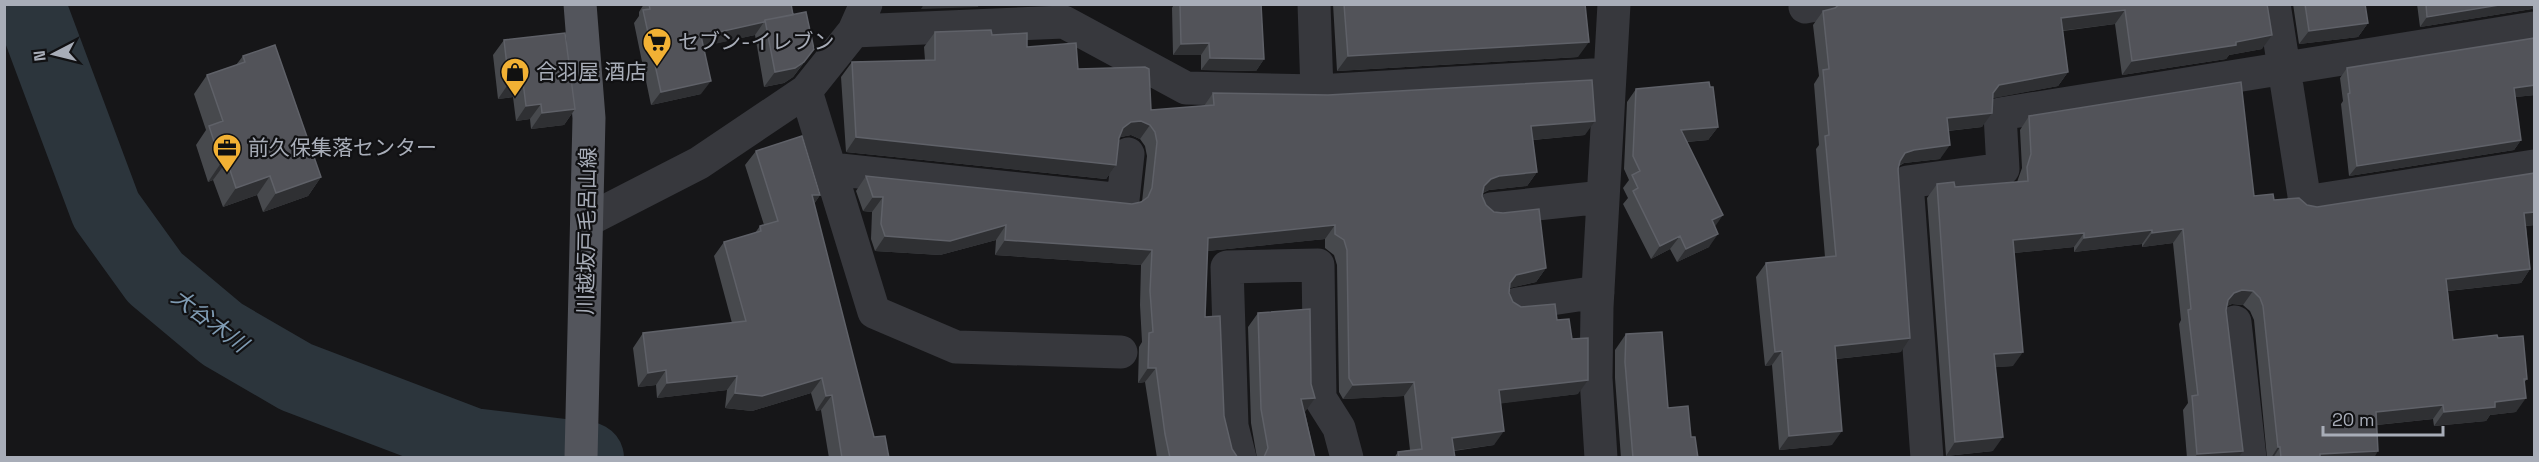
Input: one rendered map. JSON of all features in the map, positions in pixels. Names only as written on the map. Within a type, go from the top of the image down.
[{"type":"main road","name":"川越坂戸毛呂山線","points":[[580,4],[589,118],[581,458]]},
{"type":"street","points":[[1314,4],[1317,91]]},
{"type":"street","points":[[1601,458],[1596,378],[1598,292],[1614,4]]},
{"type":"street","points":[[2274,4],[2305,202],[2535,166]]},
{"type":"street","points":[[588,220],[699,163],[806,91],[860,18],[1064,22],[1186,88],[1317,91],[1609,74]]},
{"type":"street","points":[[1927,458],[1907,182],[2003,169],[2000,114],[2535,28]]},
{"type":"street","points":[[806,91],[874,312],[956,347],[1121,352]]},
{"type":"street","points":[[831,169],[1123,200],[1128,154]]},
{"type":"street","points":[[1491,209],[1603,197]]},
{"type":"street","points":[[1240,458],[1232,426],[1227,267],[1318,265],[1320,398],[1339,428],[1347,458]]},
{"type":"street","points":[[1517,304],[1598,292]]},
{"type":"street","points":[[2235,322],[2250,458]]},
{"type":"building","points":[[649,4],[791,4],[793,15],[701,36],[711,81],[661,92],[643,10],[650,9]]},
{"type":"building","points":[[1180,4],[1261,4],[1264,59],[1210,58],[1209,43],[1181,44]]},
{"type":"building","points":[[1344,4],[1585,4],[1589,42],[1348,56]]},
{"type":"building","points":[[1840,4],[2267,4],[2272,35],[2236,42],[2236,45],[2132,61],[2125,10],[2061,18],[2068,72],[1999,85],[1993,93],[1992,113],[1947,118],[1950,145],[1905,153],[1898,169],[1910,338],[1835,346],[1842,431],[1789,436],[1782,351],[1775,352],[1766,263],[1836,256],[1825,136],[1829,135],[1823,70],[1829,69],[1823,11]]},
{"type":"building","points":[[2305,4],[2365,4],[2368,23],[2309,31]]},
{"type":"building","points":[[2426,4],[2505,4],[2427,17]]},
{"type":"building","points":[[806,12],[814,49],[804,62],[795,68],[775,72],[765,20]]},
{"type":"building","points":[[991,30],[992,35],[1027,33],[1027,47],[1076,43],[1078,69],[1145,67],[1149,69],[1151,110],[1214,105],[1213,93],[1328,95],[1592,80],[1595,121],[1531,126],[1537,172],[1491,179],[1484,186],[1482,196],[1486,205],[1494,212],[1539,209],[1546,268],[1516,275],[1510,283],[1509,293],[1513,302],[1521,307],[1555,304],[1557,320],[1569,319],[1572,339],[1588,338],[1588,380],[1499,390],[1504,431],[1452,438],[1455,458],[1399,458],[1398,452],[1422,449],[1414,382],[1353,385],[1349,378],[1347,250],[1344,240],[1335,234],[1335,225],[1208,238],[1205,317],[1220,316],[1224,416],[1232,449],[1238,458],[1170,458],[1156,368],[1148,368],[1149,333],[1153,332],[1150,291],[1152,250],[1005,240],[1006,225],[950,241],[885,236],[881,224],[883,197],[873,197],[866,176],[1132,204],[1148,197],[1152,188],[1157,142],[1155,132],[1150,125],[1141,121],[1131,122],[1123,128],[1119,138],[1116,165],[856,137],[852,62],[935,60],[935,32]]},
{"type":"building","points":[[565,33],[575,109],[542,113],[541,104],[526,106],[523,82],[509,83],[504,40]]},
{"type":"building","points":[[2535,38],[2535,85],[2514,88],[2521,140],[2357,166],[2347,68]]},
{"type":"building","points":[[275,45],[321,177],[276,193],[270,176],[236,188],[227,161],[221,163],[209,126],[223,121],[207,75],[245,62],[243,56]]},
{"type":"building","points":[[1709,82],[1710,87],[1713,87],[1718,127],[1681,130],[1723,215],[1712,220],[1718,234],[1686,249],[1680,236],[1660,246],[1633,191],[1638,188],[1632,175],[1640,171],[1633,156],[1636,89]]},
{"type":"building","points":[[2241,82],[2254,196],[2273,194],[2274,200],[2299,198],[2307,205],[2317,207],[2535,173],[2535,212],[2524,213],[2530,269],[2446,279],[2453,340],[2497,335],[2498,338],[2523,336],[2527,379],[2524,379],[2526,398],[2495,402],[2495,407],[2444,412],[2443,405],[2376,412],[2378,451],[2320,454],[2320,458],[2281,458],[2263,306],[2260,298],[2253,291],[2242,290],[2234,293],[2228,300],[2226,310],[2243,451],[2197,454],[2192,396],[2198,395],[2188,310],[2191,309],[2183,229],[2152,233],[2152,230],[2084,238],[2084,233],[2013,240],[2023,352],[1994,354],[2003,437],[1955,442],[1937,184],[1954,182],[1955,187],[2028,181],[2027,167],[2031,154],[2029,116]]},
{"type":"building","points":[[802,136],[820,195],[812,195],[874,437],[885,436],[889,458],[842,458],[832,395],[826,396],[822,378],[762,396],[735,393],[737,376],[667,383],[666,370],[648,373],[643,333],[746,321],[724,242],[761,231],[760,226],[778,221],[756,151]]},
{"type":"building","points":[[1310,309],[1311,384],[1315,398],[1301,399],[1315,458],[1262,458],[1268,448],[1261,409],[1258,313]]},
{"type":"building","points":[[1662,332],[1668,408],[1688,406],[1691,437],[1695,437],[1698,458],[1633,458],[1625,362],[1626,334]]},
{"type":"waterway","name":"大谷木川","points":[[29,4],[106,210],[155,278],[222,334],[296,377],[472,444],[588,458]]},
{"type":"place","name":"セブン-イレブン","points":[[657,68]]},
{"type":"place","name":"合羽屋 酒店","points":[[515,98]]},
{"type":"place","name":"前久保集落センター","points":[[227,174]]}]
